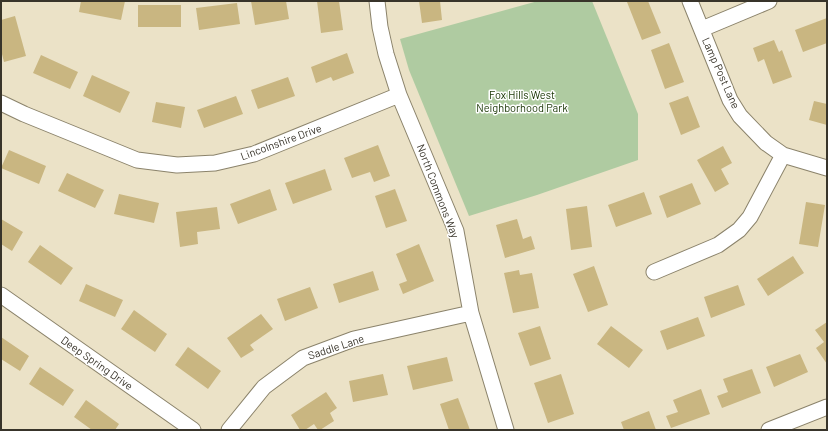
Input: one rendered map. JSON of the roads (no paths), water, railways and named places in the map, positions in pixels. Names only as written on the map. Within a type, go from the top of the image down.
[{"type":"street","name":"North Commons Way","points":[[376,1],[386,54],[399,95],[456,231],[471,313],[506,430]]},
{"type":"street","name":"Lamp Post Lane","points":[[690,1],[730,100],[740,116],[766,143],[783,155],[827,168]]},
{"type":"street","points":[[702,29],[769,1]]},
{"type":"street","name":"Lincolnshire Drive","points":[[1,103],[24,114],[137,160],[177,165],[215,163],[254,154],[399,95]]},
{"type":"street","points":[[654,272],[718,245],[739,230],[750,217],[783,155]]},
{"type":"street","name":"Deep Spring Drive","points":[[1,295],[193,430]]},
{"type":"street","name":"Saddle Lane","points":[[229,430],[264,387],[303,358],[354,339],[471,313]]},
{"type":"street","points":[[769,430],[827,406]]},
{"type":"park label","name":"Fox Hills West Neighborhood Park","points":[[522,101]]}]
